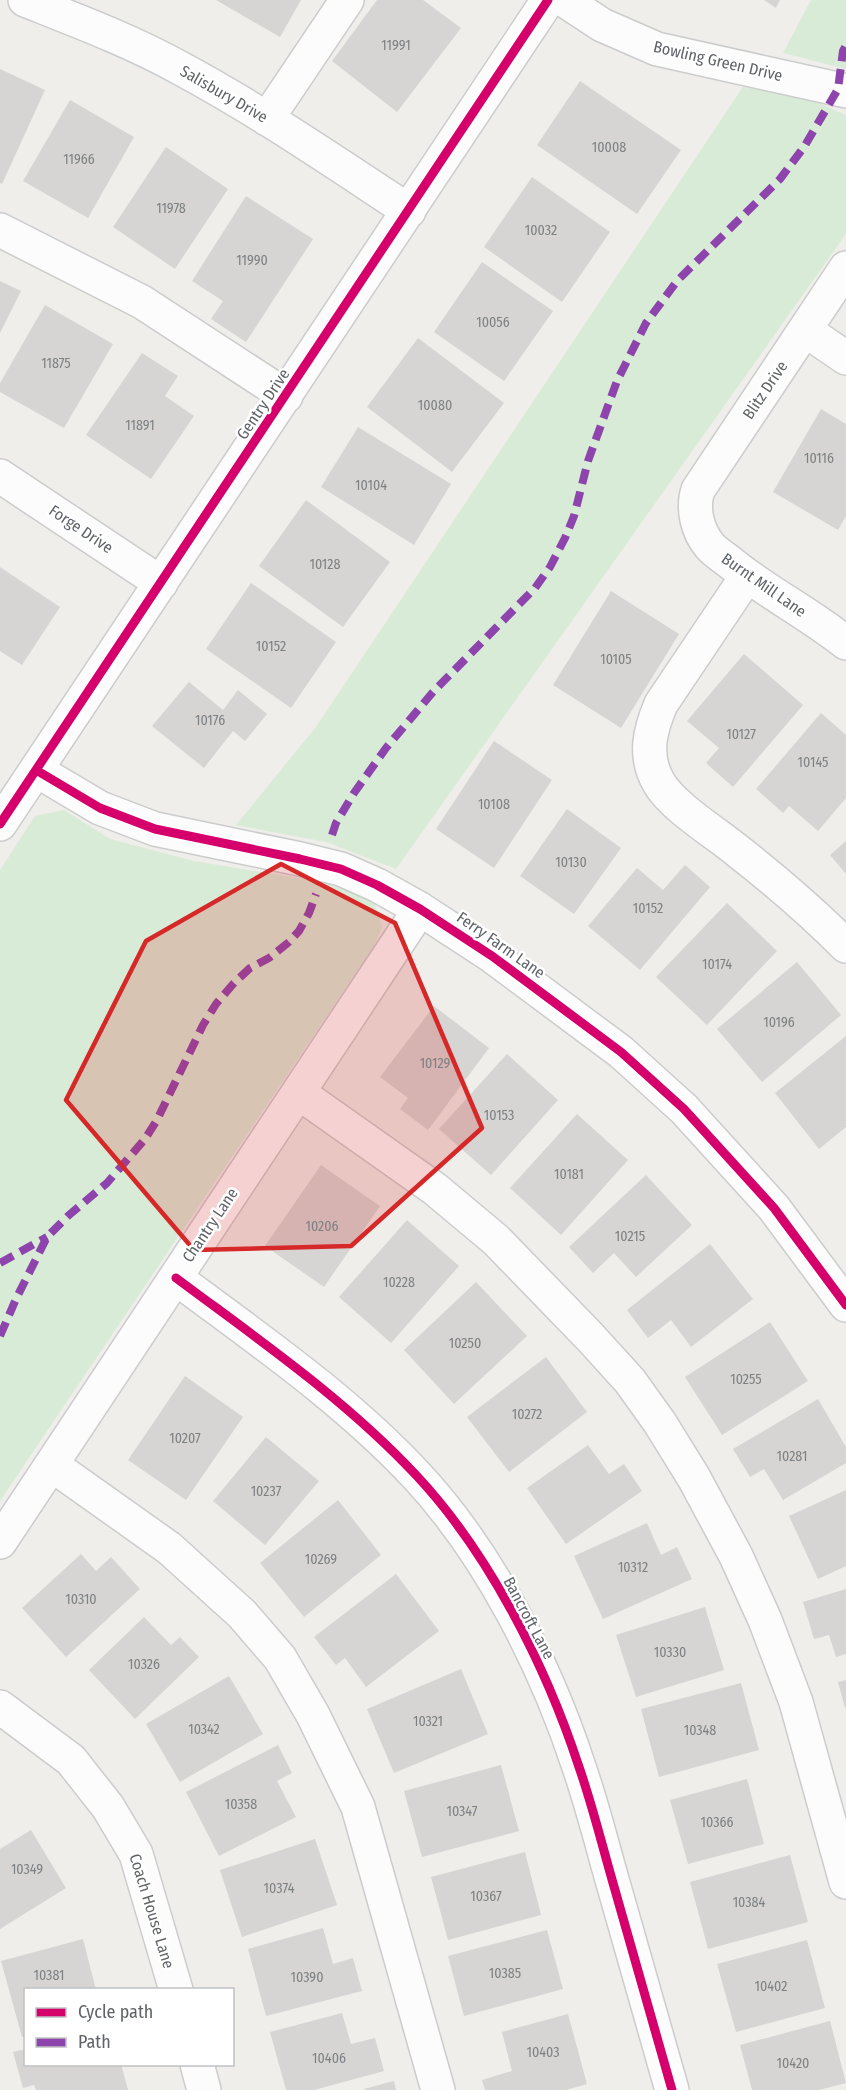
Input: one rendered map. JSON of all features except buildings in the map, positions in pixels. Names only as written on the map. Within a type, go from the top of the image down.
[{"type":"street","name":"Salisbury Drive","points":[[26,0],[103,31],[179,68],[267,118],[409,211]]},
{"type":"street","points":[[267,118],[347,0]]},
{"type":"street","name":"Gentry Drive","points":[[0,824],[548,0]]},
{"type":"street","name":"Bowling Green Drive","points":[[564,0],[603,24],[657,49],[846,91]]},
{"type":"street","points":[[0,230],[142,302],[286,396]]},
{"type":"street","name":"Blitz Drive","points":[[696,515],[695,499],[698,490],[846,268]]},
{"type":"street","points":[[805,330],[846,358]]},
{"type":"street","name":"Forge Drive","points":[[2,482],[161,583]]},
{"type":"street","name":"Burnt Mill Lane","points":[[696,515],[700,531],[710,546],[747,576],[846,643]]},
{"type":"street","points":[[747,576],[662,704],[649,738],[652,766],[658,782],[680,806],[774,880],[846,946]]},
{"type":"street","name":"Ferry Farm Lane","points":[[36,770],[100,808],[155,829],[341,869],[377,885],[420,909],[492,956],[621,1052],[684,1109],[774,1208],[846,1305]]},
{"type":"street","name":"Chantry Lane","points":[[0,1542],[420,909]]},
{"type":"street","points":[[299,1093],[435,1189],[496,1240],[591,1337],[630,1381],[660,1423],[694,1478],[765,1620],[796,1702],[846,1882]]},
{"type":"street","name":"Bancroft Lane","points":[[176,1278],[301,1372],[363,1423],[417,1477],[472,1544],[522,1632],[552,1696],[579,1766],[672,2090]]},
{"type":"street","points":[[52,1465],[169,1548],[242,1614],[280,1658],[313,1715],[358,1807],[438,2090]]},
{"type":"street","name":"Coach House Lane","points":[[0,1707],[71,1761],[108,1807],[136,1854],[176,1988]]},
{"type":"street","points":[[198,2066],[204,2090]]},
{"type":"highlighted area","points":[[281,864],[395,923],[482,1128],[351,1246],[194,1250],[66,1100],[146,941]]},
{"type":"green space","points":[[811,0],[846,0],[846,69],[783,53]]},
{"type":"green space","points":[[743,87],[810,99],[846,115],[846,234],[396,869],[326,842],[236,825],[316,727]]},
{"type":"green space","points":[[64,810],[110,839],[194,861],[316,881],[357,893],[375,905],[382,927],[374,946],[0,1501],[0,870],[35,816]]},
{"type":"marked path","points":[[332,835],[336,823],[354,793],[386,748],[433,692],[535,588],[550,567],[574,516],[588,461],[617,381],[646,323],[677,281],[780,179],[804,147],[838,89],[843,51],[846,45]]},
{"type":"marked path","points":[[0,1336],[47,1237],[107,1183],[145,1139],[216,1004],[250,968],[269,958],[289,942],[299,931],[316,894]]},
{"type":"marked path","points":[[0,1263],[47,1237]]},
{"type":"cycle path","points":[[0,824],[548,0]]},
{"type":"cycle path","points":[[36,770],[100,808],[155,829],[341,869],[377,885],[420,909],[492,956],[621,1052],[684,1109],[774,1208],[846,1305]]},
{"type":"cycle path","points":[[176,1278],[300,1371],[389,1447],[443,1506],[491,1575],[532,1651],[566,1729],[593,1813],[672,2090]]}]
